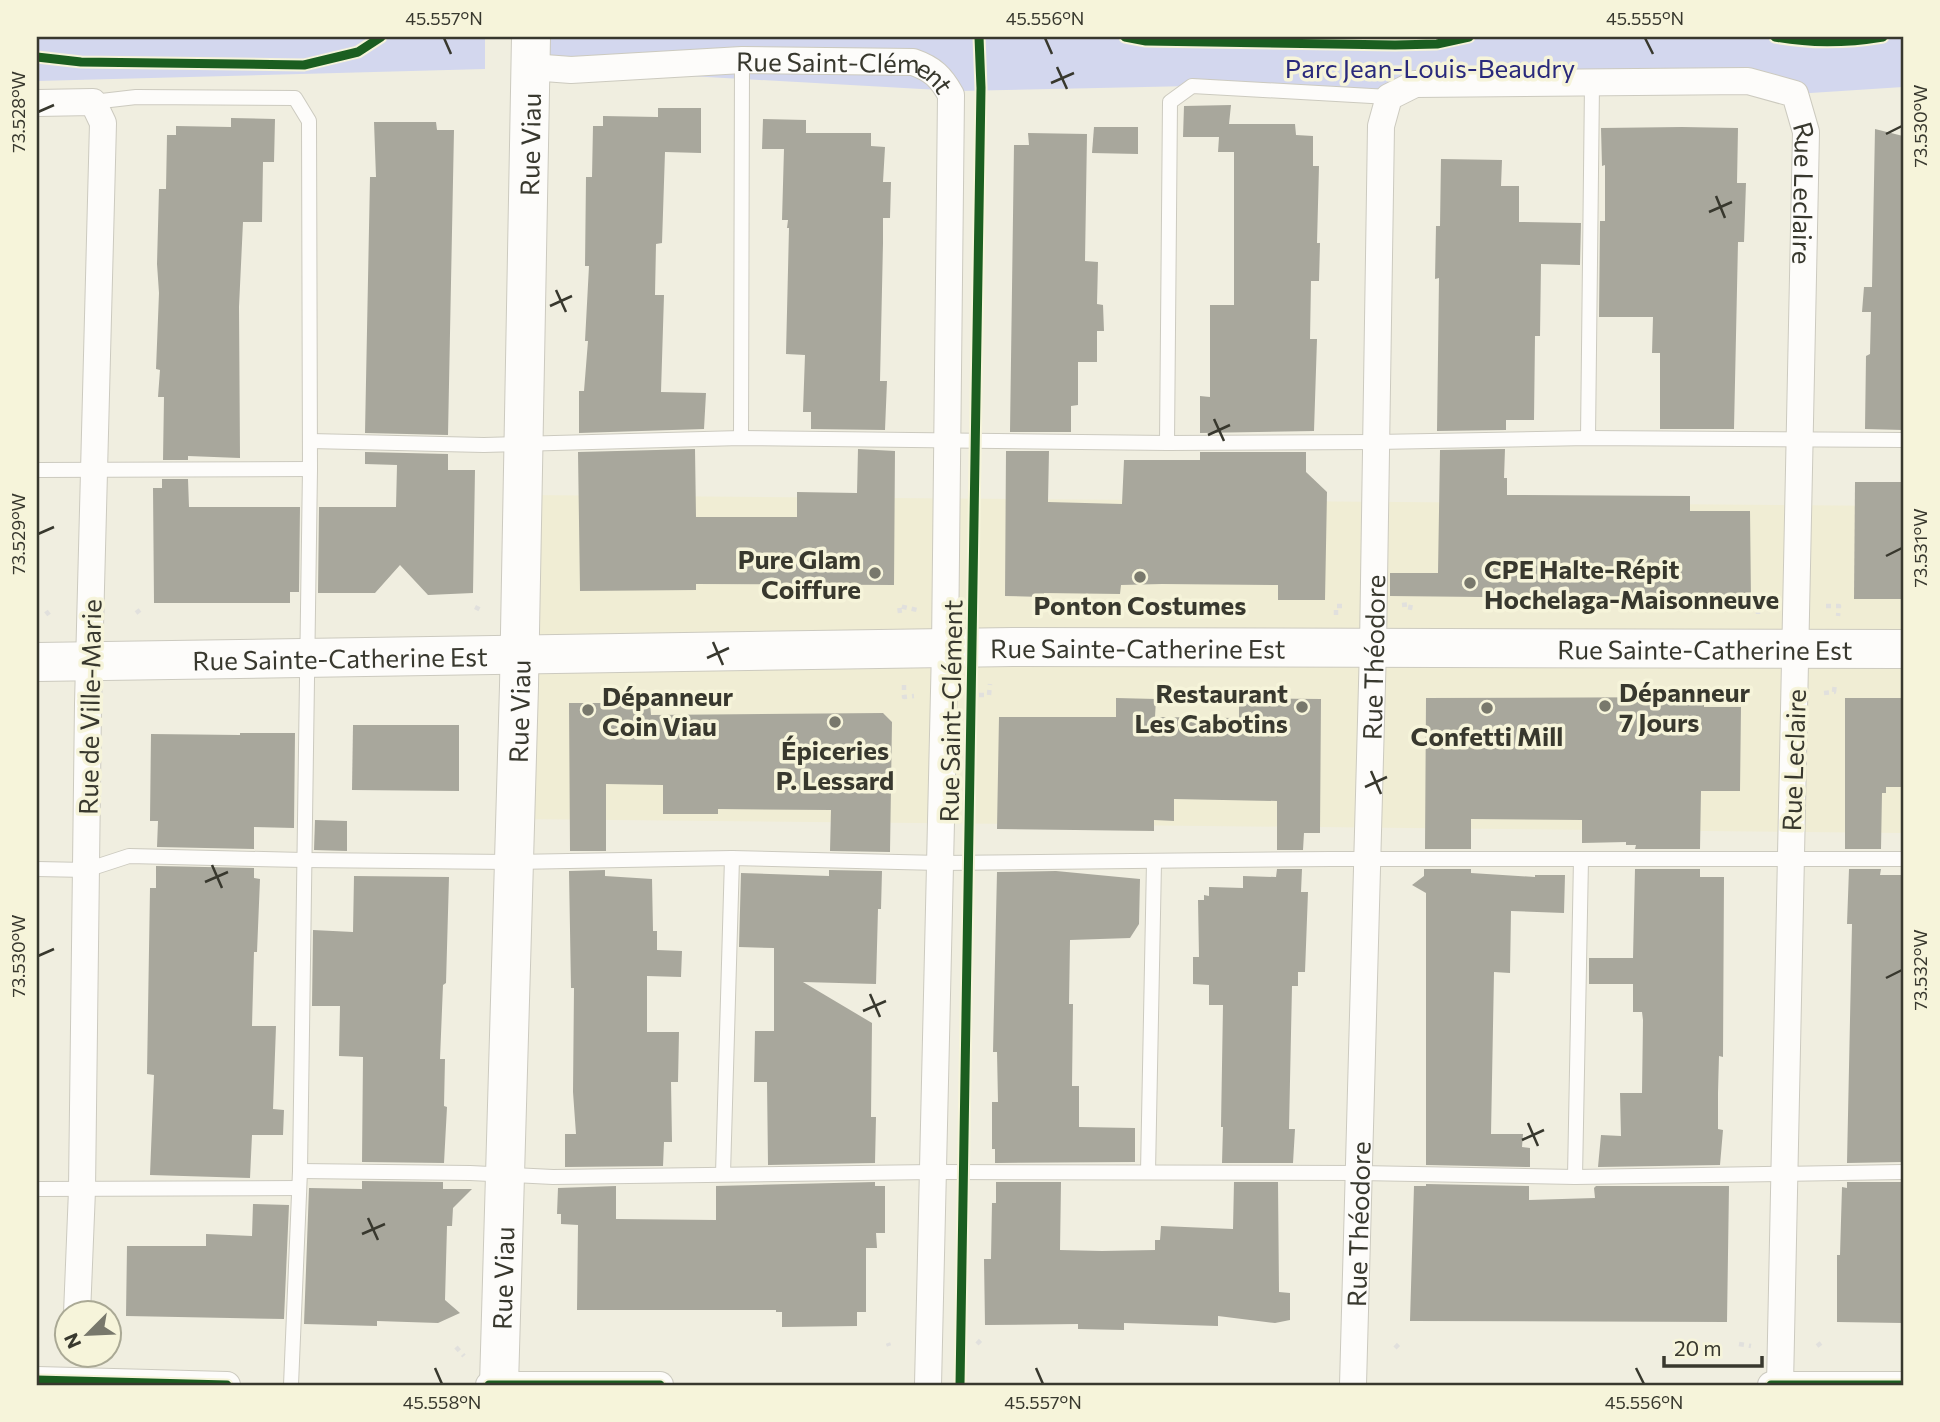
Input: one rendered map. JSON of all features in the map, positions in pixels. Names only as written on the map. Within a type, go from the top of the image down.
[{"type":"street","name":"Rue Saint-Clément","points":[[531,52],[571,70],[742,61],[913,62],[932,69],[945,82],[951,95],[947,440],[969,657],[940,863],[928,1385]]},
{"type":"street","name":"Rue Viau","points":[[499,1385],[520,654],[531,52]]},
{"type":"street","name":"Rue Leclaire","points":[[1592,84],[1748,80],[1795,94],[1806,132],[1780,1385]]},
{"type":"street","points":[[1389,97],[1415,84],[1592,84]]},
{"type":"street","name":"Rue Théodore","points":[[1353,1385],[1373,647],[1381,126],[1389,97]]},
{"type":"street","points":[[37,103],[93,102]]},
{"type":"street","name":"Rue de Ville-Marie","points":[[78,1300],[82,1190],[88,704],[103,123],[93,102]]},
{"type":"street","name":"Rue Sainte-Catherine Est","points":[[37,662],[520,654],[969,657],[1373,647],[1903,649]]},
{"type":"street","points":[[37,1380],[78,1374],[227,1385]]},
{"type":"street","points":[[489,1385],[660,1385]]},
{"type":"street","points":[[1771,1385],[1903,1385]]},
{"type":"lane","points":[[741,438],[742,61]]},
{"type":"lane","points":[[1588,438],[1592,84]]},
{"type":"lane","points":[[1167,443],[1170,102],[1192,86],[1389,97]]},
{"type":"lane","points":[[93,102],[136,97],[295,98],[309,121],[310,469],[300,1171],[291,1385]]},
{"type":"lane","points":[[310,441],[524,445],[741,438],[1167,443],[1588,438],[1903,440]]},
{"type":"lane","points":[[37,470],[310,469]]},
{"type":"lane","points":[[37,869],[86,870],[129,856],[514,862],[732,858],[940,863],[1903,859]]},
{"type":"lane","points":[[723,1174],[732,858]]},
{"type":"lane","points":[[1575,1177],[1581,859]]},
{"type":"lane","points":[[1148,1172],[1154,862]]},
{"type":"lane","points":[[300,1171],[553,1177],[934,1172],[1359,1173],[1575,1177],[1903,1172]]},
{"type":"lane","points":[[37,1189],[299,1188]]},
{"type":"path","points":[[475,607],[481,610]]},
{"type":"path","points":[[969,657],[989,695],[979,695]]},
{"type":"path","points":[[904,675],[904,697],[919,696]]},
{"type":"path","points":[[1817,1346],[1825,1340]]},
{"type":"path","points":[[1739,1344],[1752,1346]]},
{"type":"path","points":[[456,1346],[464,1357]]},
{"type":"shaded area","points":[[523,495],[1903,506],[1903,833],[515,819]]},
{"type":"green space","points":[[37,37],[485,37],[485,69],[37,81]]},
{"type":"green space","name":"Parc Jean-Louis-Beaudry","points":[[531,37],[1903,37],[1903,87],[1795,94],[1389,97],[1192,86],[957,91],[531,67]]},
{"type":"building","points":[[1231,105],[1229,124],[1295,124],[1296,135],[1313,136],[1313,166],[1319,166],[1317,243],[1320,243],[1319,281],[1311,281],[1310,339],[1317,339],[1314,431],[1200,433],[1200,396],[1210,397],[1210,305],[1234,305],[1234,152],[1218,152],[1219,137],[1183,137],[1184,106]]},
{"type":"building","points":[[658,108],[701,108],[701,153],[665,152],[662,243],[656,244],[655,295],[664,295],[661,392],[706,393],[704,429],[579,433],[579,391],[584,391],[588,341],[585,341],[589,266],[585,266],[586,177],[592,177],[593,126],[603,126],[603,116],[658,117]]},
{"type":"building","points":[[231,118],[275,119],[274,162],[263,162],[262,222],[243,222],[239,307],[240,458],[188,456],[188,460],[163,460],[164,397],[158,397],[160,370],[156,369],[159,293],[157,264],[159,189],[166,189],[167,135],[176,135],[176,126],[231,127]]},
{"type":"building","points":[[763,119],[806,120],[806,133],[871,133],[871,146],[885,147],[883,182],[891,182],[890,218],[883,218],[880,381],[887,381],[885,430],[811,429],[811,412],[803,412],[805,355],[786,354],[789,228],[788,220],[782,220],[784,149],[762,149]]},
{"type":"building","points":[[374,122],[436,122],[437,130],[454,130],[448,435],[365,433],[370,177],[376,177]]},
{"type":"building","points":[[1094,127],[1138,127],[1138,154],[1092,153]]},
{"type":"building","points":[[1601,128],[1738,128],[1737,183],[1746,183],[1744,242],[1738,242],[1734,429],[1660,429],[1660,353],[1652,353],[1653,317],[1599,317],[1600,221],[1605,221],[1605,165],[1602,166]]},
{"type":"building","points":[[1875,129],[1903,136],[1903,430],[1865,429],[1866,356],[1870,354],[1871,312],[1862,312],[1864,287],[1872,287]]},
{"type":"building","points":[[1028,133],[1087,134],[1085,261],[1098,262],[1097,304],[1103,305],[1104,331],[1097,331],[1097,362],[1078,362],[1078,405],[1071,406],[1071,432],[1010,432],[1014,145],[1029,145]]},
{"type":"building","points":[[1441,159],[1502,160],[1501,186],[1519,186],[1519,222],[1581,223],[1580,265],[1541,264],[1540,336],[1535,336],[1534,420],[1506,420],[1506,430],[1437,431],[1439,278],[1435,279],[1436,226],[1440,226]]},
{"type":"building","points":[[695,449],[696,517],[797,517],[797,492],[857,493],[858,449],[895,451],[894,585],[696,584],[696,590],[580,591],[578,452]]},
{"type":"building","points":[[1505,449],[1504,478],[1507,478],[1507,495],[1690,496],[1690,511],[1750,511],[1751,600],[1390,596],[1390,573],[1438,573],[1440,450]]},
{"type":"building","points":[[1006,451],[1049,451],[1048,502],[1122,504],[1124,460],[1200,460],[1200,452],[1306,452],[1306,472],[1327,492],[1325,600],[1278,600],[1278,585],[1121,585],[1120,594],[1044,593],[1043,597],[1005,596]]},
{"type":"building","points":[[365,452],[448,454],[448,470],[475,470],[473,593],[428,595],[400,565],[375,593],[318,593],[319,507],[396,507],[397,465],[365,464]]},
{"type":"building","points":[[162,479],[188,479],[189,507],[300,507],[299,592],[290,592],[290,603],[154,603],[153,488],[162,488]]},
{"type":"building","points":[[1855,482],[1903,482],[1903,599],[1854,599]]},
{"type":"building","points":[[1704,697],[1704,707],[1741,707],[1740,791],[1701,791],[1700,849],[1635,849],[1636,845],[1626,845],[1626,842],[1582,843],[1582,820],[1471,819],[1471,849],[1425,849],[1426,698]]},
{"type":"building","points":[[1116,698],[1156,699],[1155,717],[1239,718],[1239,698],[1321,699],[1320,833],[1304,833],[1303,850],[1277,850],[1277,801],[1174,799],[1174,821],[1154,820],[1154,831],[997,829],[999,717],[1116,717]]},
{"type":"building","points":[[1845,698],[1903,698],[1903,787],[1886,787],[1886,793],[1882,793],[1881,849],[1845,849]]},
{"type":"building","points":[[569,703],[650,703],[651,715],[883,713],[892,722],[890,852],[830,851],[831,810],[718,809],[718,814],[663,814],[663,785],[606,784],[606,851],[570,851]]},
{"type":"building","points":[[353,725],[459,725],[459,791],[352,790]]},
{"type":"building","points":[[295,733],[294,828],[254,827],[254,849],[157,847],[158,821],[150,821],[151,734]]},
{"type":"building","points":[[315,820],[347,821],[347,851],[314,850]]},
{"type":"building","points":[[156,866],[254,868],[254,878],[260,879],[252,1026],[276,1026],[273,1109],[284,1110],[283,1135],[252,1135],[250,1178],[150,1175],[154,1075],[147,1074],[150,888],[156,888]]},
{"type":"building","points":[[1277,869],[1302,869],[1301,892],[1308,892],[1305,972],[1298,972],[1298,986],[1292,986],[1289,1129],[1295,1129],[1293,1163],[1222,1163],[1223,1005],[1209,1005],[1209,985],[1193,984],[1193,957],[1199,957],[1198,900],[1204,900],[1204,895],[1209,896],[1209,887],[1243,888],[1243,876],[1276,877]]},
{"type":"building","points":[[1424,869],[1471,869],[1471,873],[1535,877],[1565,875],[1564,913],[1511,911],[1510,973],[1494,972],[1491,1134],[1523,1134],[1522,1147],[1530,1148],[1530,1167],[1426,1165],[1426,893],[1412,885],[1424,876]]},
{"type":"building","points":[[1635,869],[1700,869],[1700,877],[1724,877],[1723,1057],[1719,1056],[1718,1093],[1718,1129],[1723,1130],[1720,1165],[1598,1167],[1601,1135],[1621,1136],[1620,1093],[1642,1093],[1643,1020],[1642,1012],[1633,1012],[1633,984],[1589,984],[1589,958],[1633,958]]},
{"type":"building","points":[[1849,869],[1881,869],[1880,875],[1903,875],[1903,1162],[1847,1163],[1852,924],[1847,924]]},
{"type":"building","points":[[605,870],[605,876],[652,879],[653,931],[657,931],[657,950],[682,951],[681,977],[647,976],[647,1032],[679,1032],[678,1082],[671,1082],[672,1142],[664,1142],[663,1166],[565,1167],[565,1134],[576,1134],[569,871]]},
{"type":"building","points":[[829,870],[882,871],[876,984],[803,982],[872,1023],[871,1117],[876,1117],[875,1163],[768,1165],[767,1082],[754,1082],[755,1031],[774,1031],[774,948],[739,947],[741,873],[829,876]]},
{"type":"building","points":[[1056,871],[1140,879],[1139,924],[1130,938],[1070,940],[1069,1004],[1073,1004],[1072,1086],[1079,1086],[1079,1127],[1135,1128],[1135,1162],[995,1163],[995,1149],[992,1149],[992,1102],[998,1102],[997,1052],[993,1052],[997,872]]},
{"type":"building","points":[[354,876],[449,877],[446,983],[443,985],[440,1059],[445,1059],[444,1106],[447,1107],[444,1163],[362,1162],[363,1057],[339,1056],[340,1006],[312,1006],[313,930],[353,932]]},
{"type":"building","points":[[362,1181],[443,1182],[443,1189],[472,1189],[453,1208],[452,1226],[447,1226],[445,1300],[460,1313],[438,1323],[377,1321],[377,1326],[304,1324],[309,1188],[362,1189]]},
{"type":"building","points":[[875,1182],[875,1186],[885,1186],[885,1233],[876,1233],[877,1248],[866,1248],[866,1312],[857,1312],[857,1326],[782,1327],[782,1312],[776,1310],[577,1310],[578,1225],[561,1224],[561,1214],[557,1214],[558,1188],[616,1186],[616,1219],[716,1220],[716,1186]]},
{"type":"building","points":[[996,1182],[1061,1182],[1060,1250],[1102,1251],[1155,1250],[1155,1240],[1160,1240],[1161,1226],[1233,1229],[1234,1182],[1278,1182],[1279,1292],[1290,1293],[1290,1320],[1275,1323],[1218,1316],[1218,1326],[1124,1323],[1124,1330],[1078,1329],[1078,1324],[985,1325],[984,1259],[991,1259],[992,1203],[996,1203]]},
{"type":"building","points":[[1847,1182],[1903,1182],[1903,1323],[1837,1322],[1837,1255],[1840,1255],[1842,1187],[1847,1188]]},
{"type":"building","points":[[1414,1186],[1529,1186],[1529,1200],[1595,1198],[1596,1186],[1729,1186],[1727,1322],[1410,1321]]},
{"type":"building","points":[[253,1204],[289,1205],[284,1319],[126,1316],[127,1246],[206,1246],[206,1234],[252,1236]]},
{"type":"cycle path","points":[[37,57],[81,62],[304,65],[358,52],[381,37]]},
{"type":"cycle path","points":[[960,1385],[981,88],[979,37]]},
{"type":"cycle path","points":[[1125,37],[1146,41],[1395,45],[1437,44],[1469,37]]},
{"type":"cycle path","points":[[1775,37],[1829,42],[1883,37]]},
{"type":"cycle path","points":[[37,1380],[227,1385]]},
{"type":"cycle path","points":[[489,1385],[660,1385]]},
{"type":"cycle path","points":[[1771,1385],[1903,1385]]},
{"type":"place","name":"Pure Glam Coiffure","points":[[875,573]]},
{"type":"place","name":"Ponton Costumes","points":[[1140,577]]},
{"type":"place","name":"CPE Halte-Répit Hochelaga-Maisonneuve","points":[[1470,583]]},
{"type":"place","name":"Dépanneur 7 Jours","points":[[1605,706]]},
{"type":"place","name":"Restaurant Les Cabotins","points":[[1302,707]]},
{"type":"place","name":"Confetti Mill","points":[[1487,708]]},
{"type":"place","name":"Dépanneur Coin Viau","points":[[588,710]]},
{"type":"place","name":"Épiceries P. Lessard","points":[[835,722]]}]
